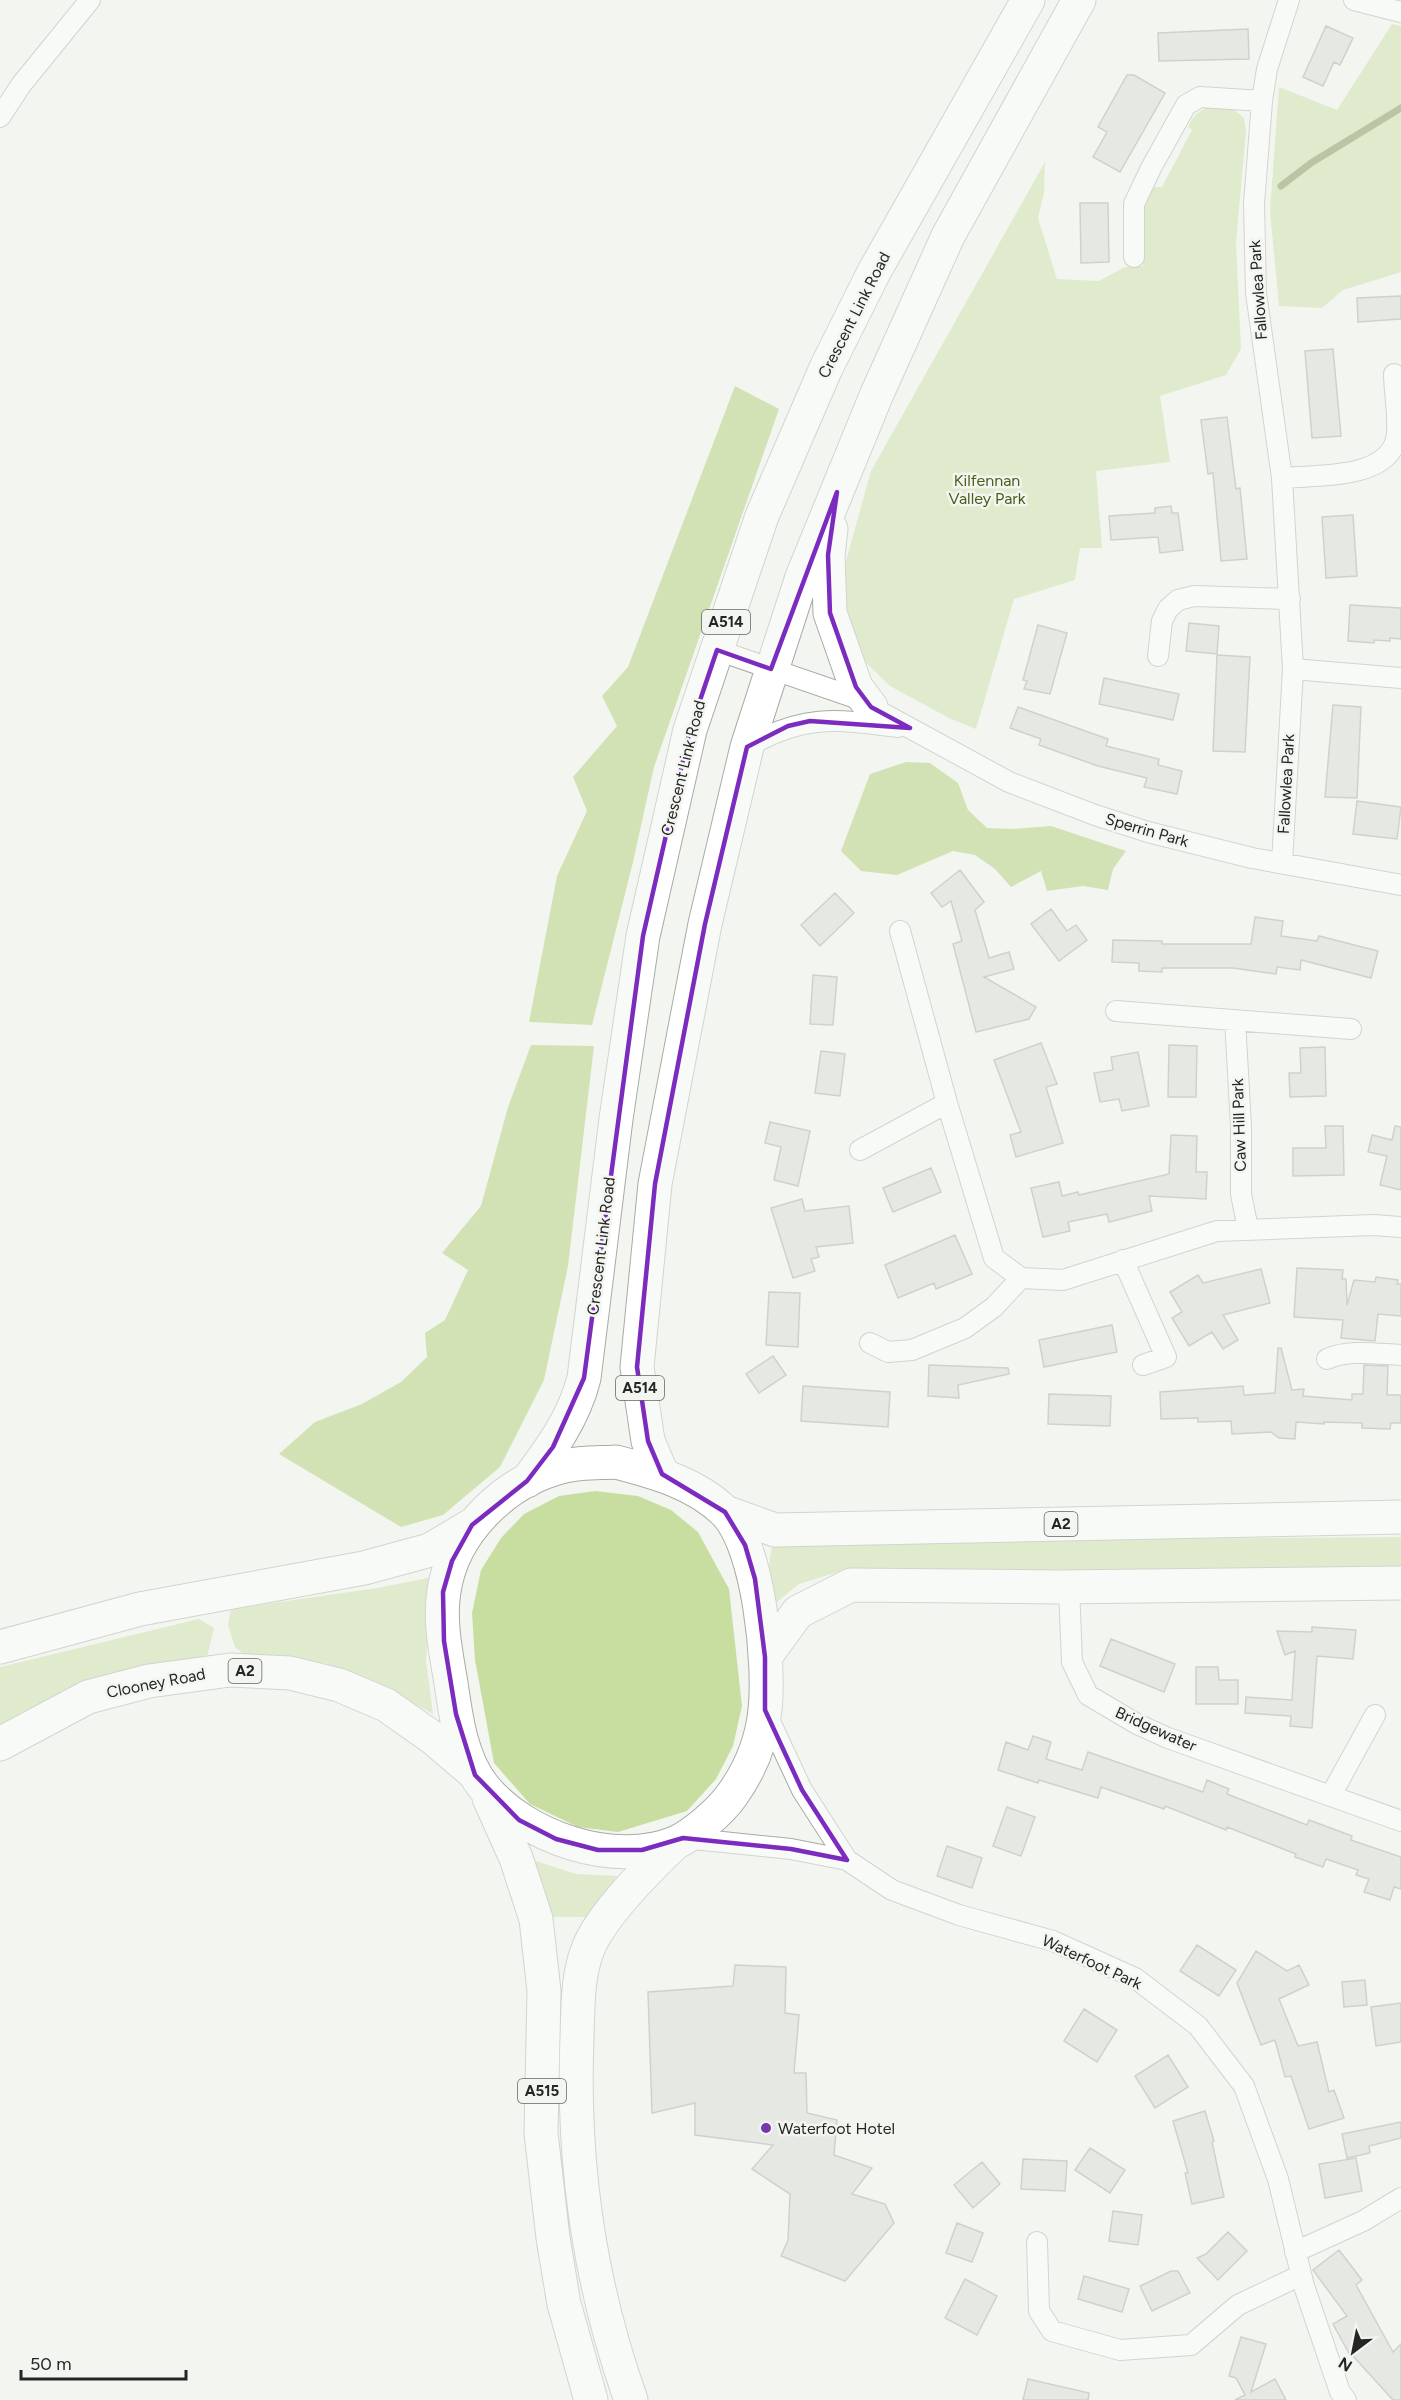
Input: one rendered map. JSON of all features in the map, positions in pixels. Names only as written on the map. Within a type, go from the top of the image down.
[{"type":"highway","name":"Crescent Link Road","points":[[526,1481],[553,1447],[571,1415],[584,1378],[616,1119],[643,936],[690,730],[762,516],[826,368],[874,272],[1028,0]]},
{"type":"highway","name":"A514","points":[[662,1474],[648,1441],[637,1367],[655,1184],[705,924],[747,747],[802,577],[876,396],[948,236],[1079,0]]},
{"type":"highway","points":[[837,492],[828,555],[830,613],[856,687],[871,707]]},
{"type":"highway","name":"A2","points":[[526,1481],[565,1466],[616,1462],[662,1474],[695,1490],[725,1512],[775,1530],[1401,1517]]},
{"type":"highway","name":"A514","points":[[472,1525],[512,1489],[526,1481]]},
{"type":"highway","name":"A2","points":[[472,1525],[452,1561],[443,1592],[444,1631],[456,1714],[464,1747],[480,1781],[519,1820],[556,1839],[598,1850],[642,1850],[679,1841],[712,1817],[730,1798],[758,1749],[765,1710],[765,1657],[755,1579],[746,1545],[725,1512]]},
{"type":"highway","points":[[0,1647],[140,1610],[364,1568],[430,1550],[472,1525]]},
{"type":"highway","points":[[765,1657],[798,1612],[851,1586],[1069,1587],[1401,1583]]},
{"type":"highway","name":"Clooney Road","points":[[0,1744],[88,1697],[149,1681],[230,1670],[290,1673],[339,1685],[386,1705],[433,1737],[480,1781]]},
{"type":"highway","name":"A515","points":[[480,1781],[516,1858],[536,1919],[544,1991],[541,2133],[553,2238],[564,2304],[591,2400]]},
{"type":"highway","name":"A515","points":[[631,2400],[618,2364],[594,2270],[579,2168],[576,2066],[578,1993],[588,1948],[602,1925],[640,1877],[679,1841]]},
{"type":"street","points":[[0,117],[21,85],[90,0]]},
{"type":"street","name":"Fallowlea Park","points":[[1282,863],[1293,669],[1282,478],[1264,366],[1254,261],[1254,204],[1262,101],[1267,69],[1289,0]]},
{"type":"street","points":[[1354,0],[1401,12]]},
{"type":"street","points":[[1134,257],[1134,204],[1186,105],[1200,97],[1262,101]]},
{"type":"street","points":[[1282,478],[1360,471],[1381,460],[1391,450],[1397,438],[1394,374]]},
{"type":"street","points":[[1158,656],[1162,621],[1168,609],[1178,600],[1194,596],[1290,599]]},
{"type":"street","name":"Sperrin Park","points":[[717,650],[853,697],[1009,782],[1095,815],[1148,832],[1252,858],[1401,885]]},
{"type":"street","points":[[1293,669],[1401,678]]},
{"type":"street","name":"Sperrin Park","points":[[747,747],[778,730],[810,721],[855,721],[910,728]]},
{"type":"street","points":[[900,932],[947,1103],[994,1258],[1021,1278],[1063,1280],[1216,1231],[1373,1225],[1401,1227]]},
{"type":"street","points":[[1116,1011],[1351,1029]]},
{"type":"street","name":"Caw Hill Park","points":[[1234,1020],[1241,1126],[1241,1194],[1248,1230]]},
{"type":"street","points":[[860,1150],[947,1103]]},
{"type":"street","points":[[1123,1260],[1166,1357],[1143,1365]]},
{"type":"street","points":[[870,1343],[888,1352],[912,1350],[965,1328],[994,1307],[1021,1278]]},
{"type":"street","points":[[1327,1359],[1350,1353],[1401,1355]]},
{"type":"street","name":"Bridgewater","points":[[1069,1587],[1072,1662],[1088,1695],[1137,1724],[1168,1738],[1401,1821]]},
{"type":"street","name":"Waterfoot Park","points":[[765,1710],[802,1790],[847,1860]]},
{"type":"street","points":[[1331,1795],[1375,1715]]},
{"type":"street","name":"Waterfoot Park","points":[[679,1841],[791,1849],[847,1860],[892,1890],[959,1915],[1053,1941],[1135,1978],[1198,2026],[1244,2086],[1278,2179],[1301,2275],[1340,2392],[1346,2400]]},
{"type":"street","points":[[1295,2252],[1363,2221],[1401,2198]]},
{"type":"street","points":[[1037,2242],[1039,2311],[1052,2331],[1120,2350],[1191,2345],[1238,2306],[1301,2275]]},
{"type":"highlighted area","points":[[837,492],[828,555],[830,613],[856,687],[871,707],[910,728],[810,721],[788,726],[747,747],[705,924],[655,1184],[637,1367],[648,1441],[662,1474],[725,1512],[745,1545],[755,1579],[765,1657],[765,1710],[802,1790],[847,1860],[791,1849],[683,1838],[642,1850],[598,1850],[556,1839],[519,1820],[475,1775],[456,1714],[444,1641],[443,1592],[452,1561],[472,1525],[527,1481],[553,1447],[584,1378],[643,936],[690,730],[717,650],[771,669]]},
{"type":"green space","points":[[1392,24],[1401,26],[1401,272],[1343,290],[1322,308],[1279,306],[1270,211],[1279,87],[1337,110]]},
{"type":"green space","name":"Kilfennan Valley Park","points":[[1213,104],[1231,107],[1244,118],[1246,131],[1236,243],[1241,349],[1226,375],[1160,396],[1170,462],[1096,471],[1102,548],[1080,548],[1075,580],[1014,599],[976,729],[949,718],[890,686],[863,660],[846,616],[844,568],[871,471],[1045,162],[1044,193],[1038,218],[1057,279],[1099,281],[1125,267],[1143,266],[1142,206],[1152,187],[1162,187],[1192,130],[1188,127],[1192,119]]},
{"type":"green space","points":[[735,386],[779,409],[654,767],[592,1025],[529,1022],[557,876],[587,811],[573,777],[617,726],[602,696],[628,667]]},
{"type":"green space","points":[[906,762],[930,763],[958,783],[968,810],[987,828],[1013,829],[1051,826],[1126,851],[1113,869],[1108,890],[1083,886],[1047,891],[1041,871],[1011,887],[995,869],[975,855],[953,851],[897,875],[861,871],[841,851],[870,774]]},
{"type":"green space","points":[[531,1045],[594,1046],[568,1266],[544,1380],[500,1467],[443,1515],[401,1527],[279,1454],[315,1422],[362,1404],[401,1382],[427,1357],[425,1333],[445,1320],[468,1270],[442,1253],[481,1206],[508,1107]]},
{"type":"green space","points":[[595,1491],[638,1496],[671,1510],[698,1532],[729,1589],[742,1706],[733,1746],[716,1779],[687,1811],[618,1832],[578,1827],[530,1804],[494,1763],[475,1660],[472,1613],[481,1570],[501,1538],[524,1514],[559,1496]]},
{"type":"green space","points":[[1401,1537],[1401,1568],[838,1572],[799,1584],[777,1602],[769,1581],[773,1542]]},
{"type":"green space","points":[[433,1577],[426,1660],[433,1714],[372,1680],[325,1663],[278,1655],[244,1655],[235,1647],[228,1625],[231,1609],[377,1588]]},
{"type":"green space","points":[[199,1619],[214,1628],[207,1657],[0,1728],[0,1667]]},
{"type":"green space","points":[[533,1860],[576,1874],[617,1876],[599,1899],[590,1917],[553,1917]]},
{"type":"building","points":[[1326,26],[1353,38],[1340,65],[1334,62],[1323,86],[1303,77]]},
{"type":"building","points":[[1248,29],[1249,59],[1159,61],[1158,33]]},
{"type":"building","points":[[1127,75],[1134,75],[1165,93],[1120,172],[1093,157],[1107,132],[1098,127]]},
{"type":"building","points":[[1080,203],[1108,203],[1109,262],[1081,263]]},
{"type":"building","points":[[1401,296],[1401,319],[1358,322],[1357,298]]},
{"type":"building","points":[[1333,349],[1341,436],[1312,438],[1305,351]]},
{"type":"building","points":[[1227,417],[1236,489],[1240,488],[1247,559],[1221,561],[1213,473],[1208,474],[1201,420]]},
{"type":"building","points":[[1171,506],[1172,513],[1178,513],[1183,550],[1160,553],[1158,537],[1111,540],[1109,516],[1155,513],[1155,508]]},
{"type":"building","points":[[1353,515],[1357,576],[1326,578],[1322,517]]},
{"type":"building","points":[[1350,605],[1401,608],[1401,639],[1374,640],[1374,643],[1348,641]]},
{"type":"building","points":[[1189,623],[1219,626],[1217,654],[1186,651]]},
{"type":"building","points":[[1038,625],[1067,633],[1050,694],[1024,689],[1027,681],[1023,680]]},
{"type":"building","points":[[1217,655],[1250,657],[1245,752],[1213,751]]},
{"type":"building","points":[[1104,678],[1179,694],[1173,720],[1099,704]]},
{"type":"building","points":[[1333,705],[1361,707],[1357,798],[1325,797]]},
{"type":"building","points":[[1018,707],[1108,739],[1106,746],[1159,759],[1158,765],[1182,771],[1177,794],[1144,787],[1147,778],[1098,766],[1039,745],[1041,739],[1010,728]]},
{"type":"building","points":[[1357,801],[1401,807],[1397,839],[1353,834]]},
{"type":"building","points":[[960,870],[984,902],[975,910],[989,958],[1009,952],[1014,969],[984,977],[1036,1007],[1029,1019],[976,1032],[953,944],[962,941],[951,901],[942,907],[931,893]]},
{"type":"building","points":[[835,893],[854,913],[820,946],[801,925]]},
{"type":"building","points":[[1051,909],[1067,931],[1076,925],[1087,940],[1059,961],[1031,924]]},
{"type":"building","points":[[1255,917],[1283,921],[1281,936],[1317,941],[1319,936],[1378,951],[1371,978],[1301,960],[1300,970],[1277,967],[1276,974],[1233,968],[1162,968],[1162,972],[1139,971],[1139,963],[1112,962],[1113,940],[1162,941],[1162,944],[1251,944]]},
{"type":"building","points":[[813,975],[837,977],[833,1025],[810,1024]]},
{"type":"building","points":[[1041,1043],[1057,1084],[1046,1087],[1063,1143],[1016,1157],[1010,1135],[1021,1132],[994,1060]]},
{"type":"building","points":[[1169,1045],[1197,1046],[1196,1097],[1168,1097]]},
{"type":"building","points":[[1325,1047],[1326,1096],[1290,1097],[1289,1073],[1301,1073],[1300,1048]]},
{"type":"building","points":[[821,1051],[845,1054],[840,1096],[815,1093]]},
{"type":"building","points":[[1138,1052],[1149,1106],[1122,1111],[1119,1099],[1100,1102],[1094,1073],[1113,1070],[1111,1057]]},
{"type":"building","points":[[770,1122],[810,1131],[798,1186],[774,1180],[781,1147],[765,1143]]},
{"type":"building","points":[[1325,1126],[1343,1126],[1344,1175],[1293,1176],[1293,1148],[1326,1148]]},
{"type":"building","points":[[1395,1126],[1401,1127],[1401,1190],[1380,1185],[1387,1156],[1368,1152],[1372,1135],[1392,1140]]},
{"type":"building","points":[[1171,1135],[1197,1136],[1196,1172],[1207,1172],[1206,1199],[1149,1196],[1152,1211],[1109,1222],[1107,1214],[1068,1222],[1070,1231],[1043,1237],[1031,1188],[1059,1182],[1062,1196],[1078,1192],[1079,1195],[1169,1174]]},
{"type":"building","points":[[931,1168],[941,1192],[893,1212],[883,1188]]},
{"type":"building","points":[[802,1199],[805,1211],[849,1206],[853,1243],[816,1247],[819,1257],[811,1259],[815,1271],[793,1278],[771,1208]]},
{"type":"building","points":[[955,1235],[972,1274],[936,1289],[934,1283],[898,1298],[885,1265]]},
{"type":"building","points":[[1297,1268],[1343,1270],[1342,1279],[1346,1279],[1347,1305],[1354,1280],[1375,1282],[1376,1277],[1398,1280],[1397,1284],[1401,1284],[1401,1316],[1378,1314],[1375,1341],[1341,1338],[1343,1320],[1294,1317]]},
{"type":"building","points":[[1261,1269],[1270,1303],[1223,1315],[1238,1340],[1223,1349],[1212,1332],[1189,1346],[1172,1318],[1182,1312],[1170,1292],[1198,1275],[1203,1283]]},
{"type":"building","points":[[769,1292],[800,1293],[798,1347],[766,1345]]},
{"type":"building","points":[[1112,1325],[1117,1352],[1044,1367],[1039,1340]]},
{"type":"building","points":[[1278,1348],[1281,1348],[1292,1390],[1304,1389],[1303,1396],[1352,1400],[1352,1394],[1363,1394],[1364,1365],[1388,1366],[1387,1395],[1401,1395],[1401,1423],[1391,1423],[1390,1429],[1362,1428],[1362,1423],[1296,1422],[1295,1439],[1279,1438],[1271,1432],[1232,1434],[1231,1421],[1198,1422],[1198,1418],[1161,1419],[1160,1392],[1243,1386],[1244,1395],[1275,1393]]},
{"type":"building","points":[[773,1356],[786,1375],[759,1393],[746,1374]]},
{"type":"building","points":[[929,1365],[1008,1368],[1009,1374],[958,1385],[959,1398],[928,1396]]},
{"type":"building","points":[[803,1386],[890,1392],[888,1427],[801,1421]]},
{"type":"building","points":[[1049,1394],[1111,1396],[1110,1426],[1048,1424]]},
{"type":"building","points":[[1312,1627],[1356,1630],[1353,1659],[1317,1656],[1312,1728],[1290,1726],[1291,1716],[1245,1713],[1246,1697],[1292,1700],[1295,1651],[1285,1655],[1277,1631],[1312,1632]]},
{"type":"building","points":[[1111,1639],[1175,1664],[1164,1692],[1100,1666]]},
{"type":"building","points":[[1196,1667],[1218,1667],[1219,1680],[1238,1680],[1238,1704],[1196,1704]]},
{"type":"building","points":[[1033,1736],[1051,1742],[1046,1759],[1082,1770],[1088,1752],[1203,1792],[1207,1780],[1229,1789],[1227,1794],[1307,1825],[1309,1820],[1352,1836],[1351,1840],[1401,1857],[1401,1889],[1394,1887],[1390,1900],[1364,1892],[1369,1879],[1356,1875],[1358,1870],[1326,1859],[1323,1867],[1227,1827],[1226,1830],[1165,1806],[1164,1809],[1101,1787],[1098,1798],[998,1770],[1006,1742],[1028,1750]]},
{"type":"building","points":[[1007,1807],[1035,1817],[1021,1856],[993,1846]]},
{"type":"building","points":[[947,1846],[982,1858],[972,1888],[937,1876]]},
{"type":"building","points":[[1197,1945],[1236,1970],[1219,1996],[1180,1971]]},
{"type":"building","points":[[1256,1951],[1287,1971],[1299,1965],[1309,1985],[1279,1999],[1298,2046],[1317,2042],[1329,2092],[1334,2090],[1344,2118],[1309,2129],[1291,2076],[1285,2077],[1275,2040],[1261,2045],[1237,1983]]},
{"type":"building","name":"Waterfoot Hotel","points":[[735,1965],[786,1967],[785,2013],[799,2015],[794,2073],[806,2073],[807,2113],[837,2120],[834,2155],[872,2168],[852,2194],[885,2204],[894,2223],[845,2281],[781,2256],[788,2240],[790,2194],[752,2169],[773,2145],[695,2135],[695,2103],[652,2113],[648,1992],[733,1986]]},
{"type":"building","points":[[1365,1980],[1367,2005],[1344,2007],[1342,1982]]},
{"type":"building","points":[[1401,2003],[1401,2042],[1376,2046],[1371,2007]]},
{"type":"building","points":[[1084,2009],[1117,2030],[1097,2062],[1064,2041]]},
{"type":"building","points":[[1168,2055],[1188,2087],[1155,2108],[1135,2076]]},
{"type":"building","points":[[1205,2111],[1214,2141],[1212,2142],[1224,2197],[1192,2204],[1185,2173],[1188,2173],[1173,2121]]},
{"type":"building","points":[[1401,2122],[1401,2138],[1369,2146],[1370,2153],[1347,2158],[1342,2134]]},
{"type":"building","points":[[1090,2148],[1125,2170],[1110,2193],[1075,2170]]},
{"type":"building","points":[[1356,2158],[1362,2191],[1325,2198],[1319,2164]]},
{"type":"building","points":[[1023,2159],[1067,2161],[1065,2191],[1021,2189]]},
{"type":"building","points":[[982,2162],[1000,2184],[973,2208],[954,2185]]},
{"type":"building","points":[[1113,2211],[1142,2215],[1138,2245],[1109,2241]]},
{"type":"building","points":[[957,2223],[983,2233],[972,2262],[946,2253]]},
{"type":"building","points":[[1228,2232],[1247,2251],[1218,2280],[1197,2258],[1206,2254]]},
{"type":"building","points":[[1339,2250],[1362,2280],[1356,2285],[1393,2352],[1401,2344],[1401,2400],[1393,2400],[1353,2356],[1351,2357],[1333,2324],[1347,2316],[1313,2270]]},
{"type":"building","points":[[1171,2271],[1178,2271],[1190,2293],[1152,2311],[1140,2286]]},
{"type":"building","points":[[1084,2276],[1129,2289],[1122,2312],[1078,2299]]},
{"type":"building","points":[[965,2279],[997,2296],[977,2335],[945,2318]]},
{"type":"building","points":[[1241,2337],[1266,2344],[1251,2392],[1275,2379],[1286,2400],[1235,2400],[1245,2395],[1236,2378],[1229,2376]]},
{"type":"building","points":[[1028,2379],[1089,2393],[1088,2400],[1023,2400]]},
{"type":"waterway","points":[[1281,186],[1311,163],[1401,108]]},
{"type":"place","name":"Waterfoot Hotel","points":[[766,2128]]}]
